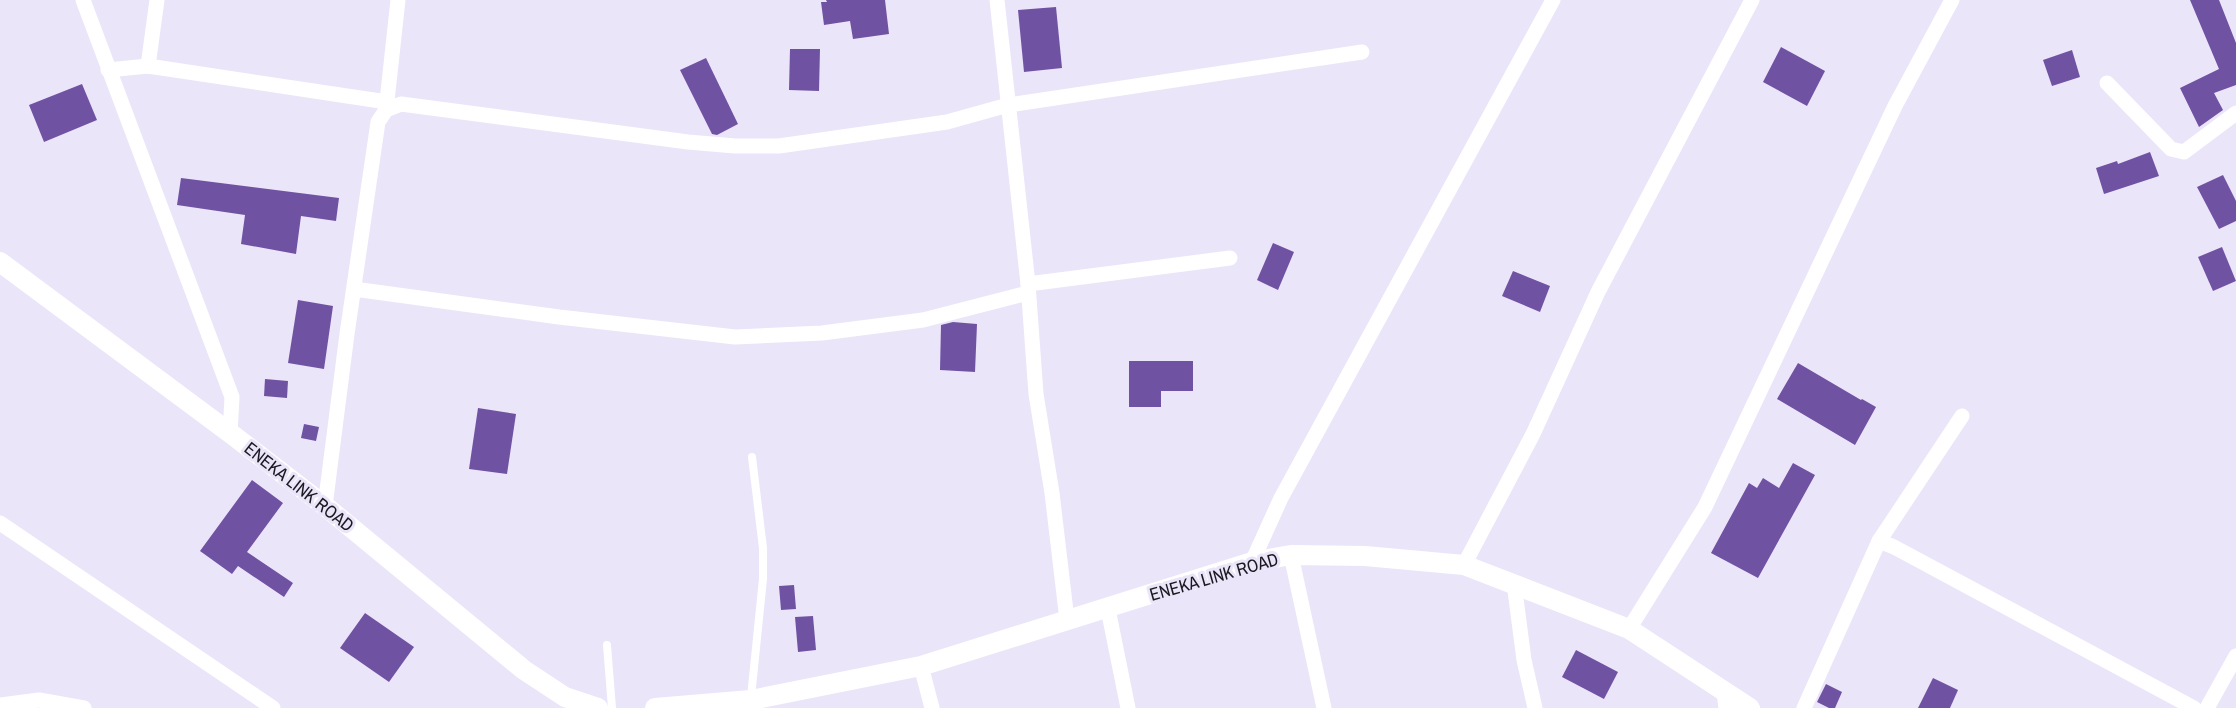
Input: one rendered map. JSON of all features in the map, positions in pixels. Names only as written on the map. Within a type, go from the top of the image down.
[{"type":"street","points":[[83,0],[232,397],[230,433]]},
{"type":"street","points":[[148,66],[157,0]]},
{"type":"street","points":[[325,506],[378,122],[387,106],[398,0]]},
{"type":"street","points":[[997,0],[1028,289],[1036,394],[1052,493],[1067,620]]},
{"type":"street","points":[[1252,562],[1281,498],[1553,0]]},
{"type":"street","points":[[1464,565],[1533,434],[1598,292],[1752,0]]},
{"type":"street","points":[[1629,629],[1705,507],[1895,106],[1952,0]]},
{"type":"street","points":[[108,70],[148,66],[387,106],[401,104],[688,142],[779,146],[947,122],[1008,105],[1362,52]]},
{"type":"street","points":[[2107,83],[2171,149],[2184,152],[2236,113]]},
{"type":"street","points":[[354,289],[559,317],[735,337],[822,333],[922,320],[1028,289],[1230,258]]},
{"type":"street","name":"ENEKA LINK ROAD","points":[[0,262],[325,506],[524,670],[564,697],[598,708]]},
{"type":"street","points":[[1804,708],[1879,541],[1962,416]]},
{"type":"street","points":[[0,523],[273,708]]},
{"type":"street","points":[[1879,541],[2194,708]]},
{"type":"street","points":[[1291,555],[1324,708]]},
{"type":"street","name":"ENEKA LINK ROAD","points":[[656,708],[751,704],[921,666],[1252,562],[1291,555],[1365,556],[1464,565],[1629,629],[1725,700],[1750,708]]},
{"type":"street","points":[[1514,583],[1524,660],[1535,708]]},
{"type":"street","points":[[1108,609],[1128,708]]},
{"type":"street","points":[[2207,708],[2236,657]]},
{"type":"street","points":[[921,666],[932,708]]},
{"type":"street","points":[[0,705],[39,700],[84,708]]},
{"type":"lane","points":[[751,704],[764,548],[752,457]]},
{"type":"lane","points":[[607,645],[612,708]]},
{"type":"building","points":[[826,0],[885,0],[889,34],[853,39],[850,21],[824,25],[821,2],[827,2]]},
{"type":"building","points":[[2190,0],[2219,0],[2236,43],[2236,85],[2214,93],[2223,110],[2199,127],[2180,88],[2219,69]]},
{"type":"building","points":[[1056,7],[1062,68],[1024,72],[1018,10]]},
{"type":"building","points":[[1781,47],[1825,71],[1807,106],[1763,82]]},
{"type":"building","points":[[790,49],[820,49],[819,91],[789,90]]},
{"type":"building","points":[[2072,50],[2080,77],[2052,86],[2043,60]]},
{"type":"building","points":[[706,58],[738,124],[717,135],[712,134],[680,70]]},
{"type":"building","points":[[82,84],[97,120],[44,142],[29,105]]},
{"type":"building","points":[[2150,152],[2159,176],[2104,194],[2096,168],[2117,161],[2118,164]]},
{"type":"building","points":[[2223,175],[2236,201],[2236,221],[2219,229],[2197,187]]},
{"type":"building","points":[[181,178],[339,198],[336,221],[301,216],[296,254],[241,244],[245,215],[177,205]]},
{"type":"building","points":[[1273,243],[1294,252],[1278,290],[1257,280]]},
{"type":"building","points":[[2222,247],[2236,281],[2213,291],[2198,257]]},
{"type":"building","points":[[1513,271],[1550,286],[1540,312],[1502,296]]},
{"type":"building","points":[[298,300],[333,306],[324,369],[288,363]]},
{"type":"building","points":[[953,322],[977,324],[975,372],[940,370],[941,325]]},
{"type":"building","points":[[1129,361],[1193,361],[1193,391],[1161,391],[1161,407],[1129,407]]},
{"type":"building","points":[[1798,363],[1876,407],[1855,445],[1777,399]]},
{"type":"building","points":[[265,379],[288,381],[287,398],[264,396]]},
{"type":"building","points":[[478,408],[516,414],[507,474],[469,469]]},
{"type":"building","points":[[304,424],[319,427],[316,441],[301,438]]},
{"type":"building","points":[[1793,463],[1815,475],[1758,578],[1711,553],[1749,483],[1757,488],[1763,478],[1779,488]]},
{"type":"building","points":[[252,480],[283,503],[247,552],[293,583],[284,597],[238,566],[232,574],[200,551]]},
{"type":"building","points":[[794,585],[796,609],[781,610],[779,586]]},
{"type":"building","points":[[365,613],[414,647],[389,682],[340,648]]},
{"type":"building","points":[[813,616],[816,650],[798,652],[795,617]]},
{"type":"building","points":[[1576,650],[1618,672],[1604,699],[1562,677]]},
{"type":"building","points":[[1933,678],[1958,690],[1950,708],[1918,708]]},
{"type":"building","points":[[1826,684],[1842,692],[1835,708],[1829,708],[1817,702]]}]
